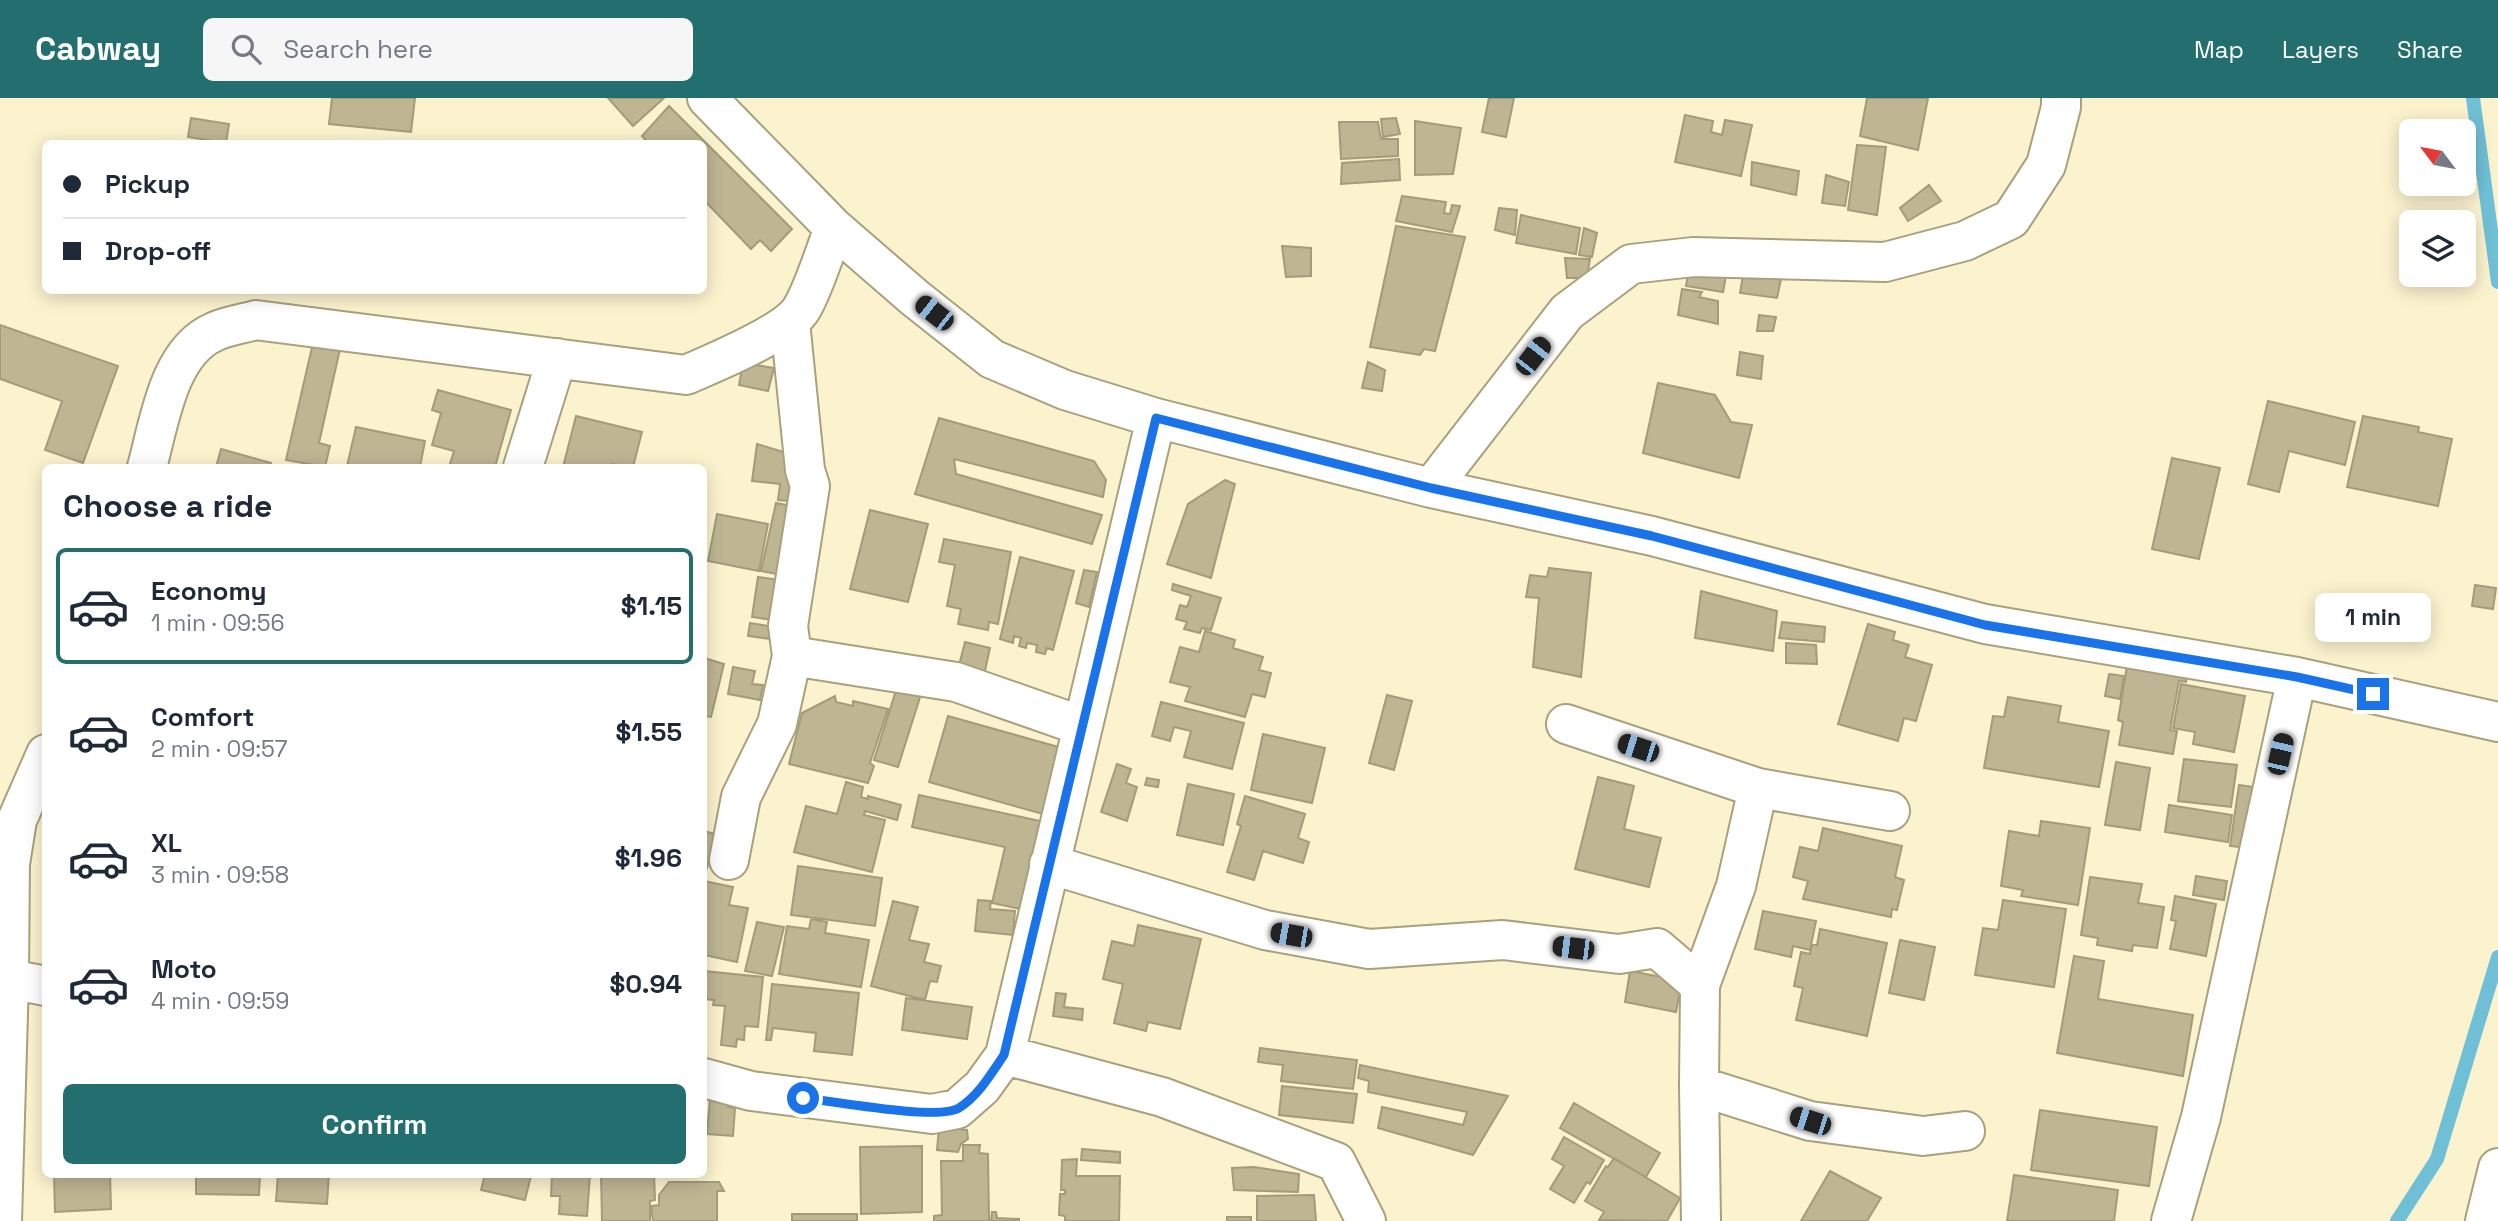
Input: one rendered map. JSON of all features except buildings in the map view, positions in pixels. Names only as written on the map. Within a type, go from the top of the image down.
[{"type":"street","points":[[707,98],[834,228],[915,298],[992,359],[1065,390],[1156,418],[1431,488],[1652,536],[1985,625],[2297,677],[2498,722]]},
{"type":"street","points":[[1431,488],[1567,312],[1631,264],[1693,257],[1885,262],[1965,241],[2011,219],[2046,165],[2061,98]]},
{"type":"street","points":[[148,464],[169,387],[190,348],[214,332],[256,320],[686,375],[722,360],[790,322],[802,309],[834,228]]},
{"type":"street","points":[[729,860],[741,797],[777,723],[792,656],[788,626],[810,486],[805,470],[790,322]]},
{"type":"street","points":[[524,464],[557,358]]},
{"type":"street","points":[[707,1079],[751,1091],[932,1114],[957,1110],[982,1087],[1004,1055],[1156,418]]},
{"type":"street","points":[[792,656],[956,682],[1082,726]]},
{"type":"street","points":[[2171,1221],[2202,1117],[2297,677]]},
{"type":"street","points":[[1566,724],[1758,789],[1890,811]]},
{"type":"street","points":[[2,1221],[27,983],[10,864],[17,820],[42,763]]},
{"type":"street","points":[[1701,1221],[1700,985],[1736,886],[1758,789]]},
{"type":"street","points":[[1049,864],[1265,930],[1369,949],[1503,940],[1619,954],[1657,947],[1700,985]]},
{"type":"street","points":[[1004,1055],[1162,1097],[1336,1162],[1366,1221]]},
{"type":"street","points":[[1699,1086],[1810,1121],[1854,1129],[1923,1136],[1965,1131]]},
{"type":"street","points":[[2485,1221],[2498,1168]]},
{"type":"waterway","points":[[2473,98],[2498,282]]},
{"type":"waterway","points":[[2397,1221],[2437,1159],[2498,957]]},
{"type":"route","points":[[803,1098],[932,1114],[957,1110],[982,1087],[1004,1055],[1156,418],[1431,488],[1652,536],[1985,625],[2297,677],[2373,694]]}]
